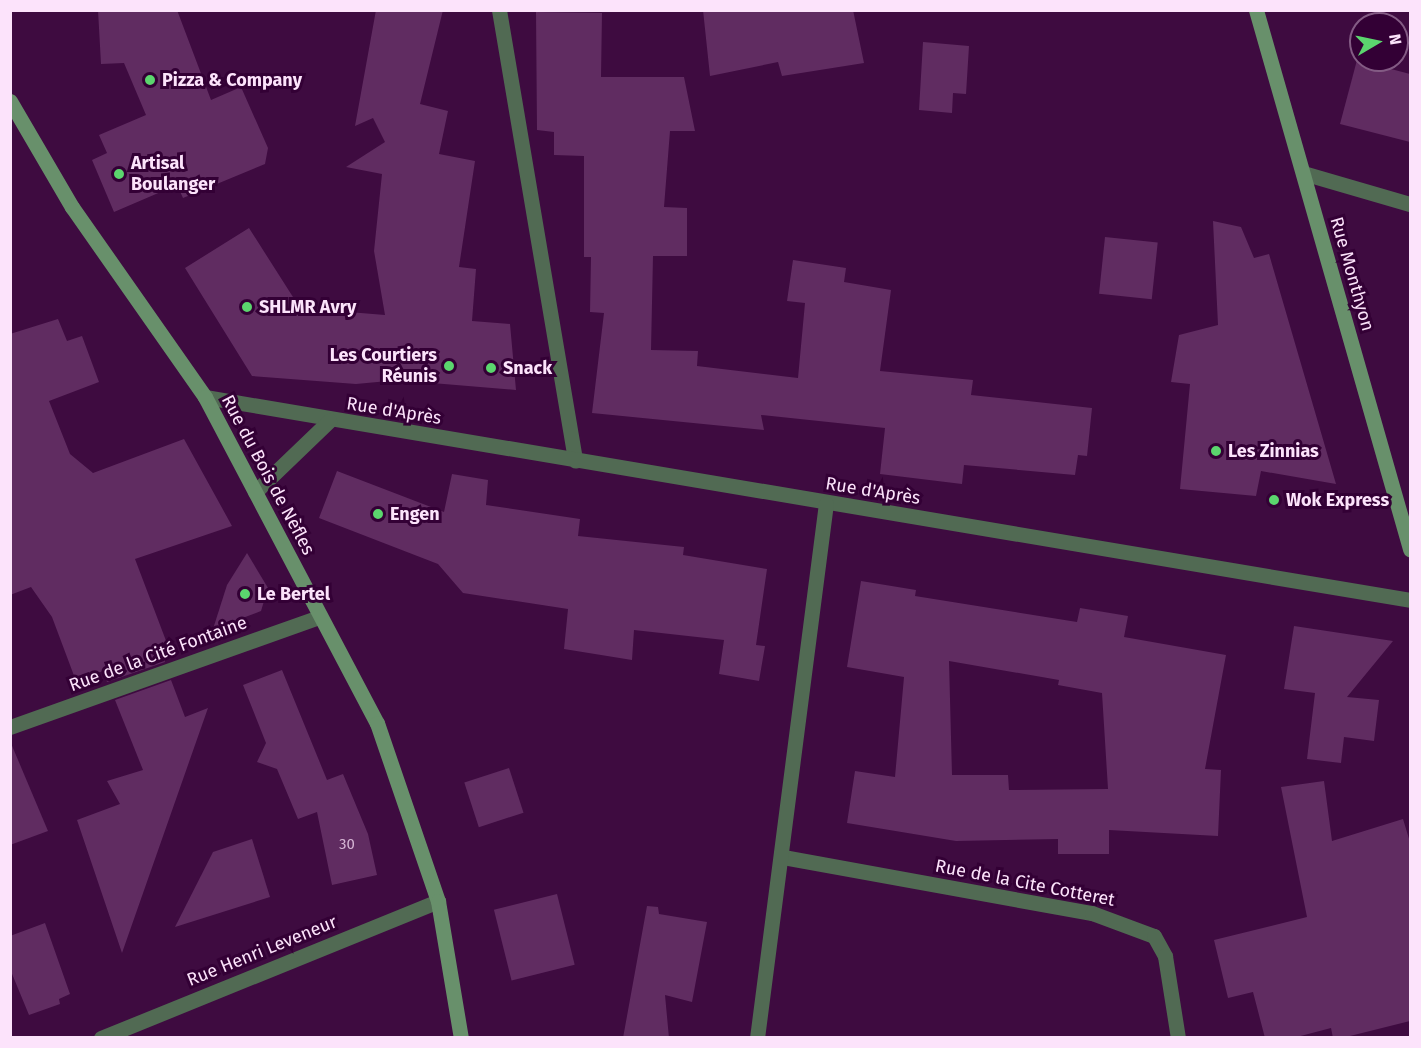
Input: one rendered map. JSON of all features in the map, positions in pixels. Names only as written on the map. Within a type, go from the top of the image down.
[{"type":"street","points":[[499,10],[575,461]]},
{"type":"street","name":"Rue Monthyon","points":[[1256,10],[1410,549]]},
{"type":"street","name":"Rue du Bois de Nèfles","points":[[10,101],[72,207],[205,397],[319,617],[377,723],[438,901],[461,1038]]},
{"type":"street","points":[[1303,173],[1410,204]]},
{"type":"street","name":"Rue d'Après","points":[[205,397],[329,421],[1410,600]]},
{"type":"street","name":"Rue d'Après","points":[[255,492],[329,421]]},
{"type":"street","points":[[758,1038],[783,857],[826,503]]},
{"type":"street","name":"Rue de la Cité Fontaine","points":[[10,727],[319,617]]},
{"type":"street","name":"Rue de la Cite Cotteret","points":[[783,857],[1092,913],[1154,936],[1165,956],[1178,1038]]},
{"type":"street","name":"Rue Henri Leveneur","points":[[101,1038],[438,901]]},
{"type":"building","points":[[98,10],[177,10],[211,100],[241,87],[268,148],[265,164],[183,198],[177,185],[114,212],[92,160],[107,153],[99,135],[146,115],[124,63],[101,64]]},
{"type":"building","points":[[376,10],[443,10],[420,104],[448,111],[439,154],[475,161],[459,267],[476,269],[472,321],[510,324],[516,390],[432,383],[431,377],[356,384],[252,376],[185,268],[249,228],[300,308],[385,315],[374,251],[382,174],[346,167],[385,142],[373,118],[355,126]]},
{"type":"building","points":[[703,10],[853,10],[864,63],[782,76],[778,62],[710,76]]},
{"type":"building","points":[[536,12],[602,13],[601,77],[684,77],[695,131],[670,131],[664,207],[687,208],[687,256],[653,256],[651,350],[698,351],[697,366],[798,378],[805,303],[787,301],[793,260],[846,268],[844,282],[891,290],[880,371],[973,380],[971,395],[1092,408],[1087,456],[1078,455],[1075,475],[964,465],[962,484],[880,474],[885,428],[761,415],[764,430],[592,413],[604,313],[590,312],[591,257],[584,257],[584,156],[554,155],[554,132],[537,130]]},
{"type":"building","points":[[923,42],[969,46],[966,94],[953,93],[952,113],[919,110]]},
{"type":"building","points":[[1354,72],[1410,74],[1410,142],[1340,124]]},
{"type":"building","points":[[1213,221],[1241,227],[1254,258],[1269,254],[1336,484],[1261,471],[1256,496],[1180,489],[1190,384],[1171,382],[1179,335],[1218,325]]},
{"type":"building","points":[[1105,237],[1158,243],[1152,299],[1099,294]]},
{"type":"building","points":[[58,319],[67,341],[82,336],[99,382],[49,401],[70,454],[93,473],[184,439],[232,526],[135,559],[168,646],[160,649],[165,662],[107,682],[103,671],[76,681],[52,617],[31,587],[10,595],[10,334]]},
{"type":"building","points":[[337,471],[444,512],[452,474],[488,480],[486,505],[580,519],[578,536],[684,547],[683,555],[767,569],[756,645],[765,646],[759,681],[719,674],[724,640],[634,630],[632,660],[564,649],[568,609],[463,593],[438,564],[319,518]]},
{"type":"building","name":"Le Bertel","points":[[247,553],[268,588],[261,611],[213,629],[227,585]]},
{"type":"building","points":[[861,581],[916,590],[915,596],[1077,622],[1080,608],[1128,616],[1124,637],[1226,655],[1205,769],[1221,770],[1218,836],[1109,830],[1109,854],[1058,854],[1058,839],[956,841],[847,823],[855,771],[895,777],[904,677],[847,667]],"holes":[[[949,661],[1059,680],[1058,685],[1102,693],[1108,789],[1009,790],[1008,775],[952,775]]]},
{"type":"building","points":[[1294,626],[1393,641],[1347,697],[1379,700],[1374,741],[1344,737],[1341,763],[1307,759],[1315,693],[1284,689]]},
{"type":"building","points":[[282,670],[327,780],[343,774],[368,834],[377,875],[332,885],[317,812],[298,819],[277,769],[257,762],[266,743],[243,685]]},
{"type":"building","points":[[171,680],[185,717],[208,708],[122,953],[77,820],[120,804],[107,781],[143,770],[115,700]]},
{"type":"building","points":[[10,741],[48,831],[10,845]]},
{"type":"building","points":[[509,768],[524,813],[479,827],[464,783]]},
{"type":"building","points":[[1324,781],[1332,841],[1403,819],[1410,842],[1410,1021],[1342,1038],[1333,1038],[1331,1028],[1293,1038],[1265,1038],[1253,992],[1228,998],[1214,940],[1307,917],[1281,787]]},
{"type":"building","points":[[252,839],[270,897],[175,927],[213,852]]},
{"type":"building","points":[[557,894],[575,965],[512,981],[494,910]]},
{"type":"building","points":[[647,906],[658,907],[659,914],[707,922],[692,1002],[665,995],[669,1038],[623,1038]]},
{"type":"building","points":[[45,923],[70,994],[59,999],[60,1004],[29,1015],[10,969],[10,936]]},
{"type":"place","name":"Pizza & Company","points":[[150,80]]},
{"type":"place","name":"Artisal Boulanger","points":[[119,174]]},
{"type":"place","name":"SHLMR Avry","points":[[247,307]]},
{"type":"place","name":"Les Courtiers Réunis","points":[[449,366]]},
{"type":"place","name":"Snack","points":[[491,368]]},
{"type":"place","name":"Les Zinnias","points":[[1216,451]]},
{"type":"place","name":"Wok Express","points":[[1274,500]]},
{"type":"place","name":"Engen","points":[[378,514]]},
{"type":"place","name":"Le Bertel","points":[[245,594]]}]
